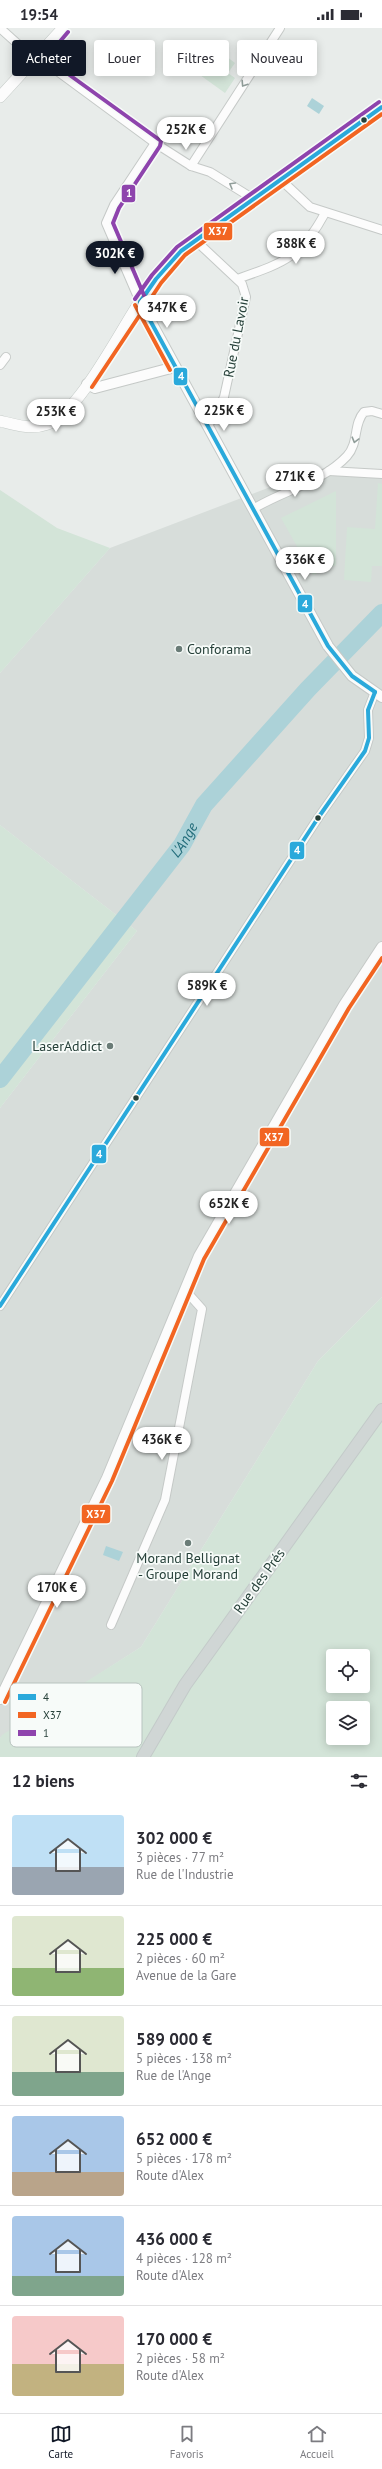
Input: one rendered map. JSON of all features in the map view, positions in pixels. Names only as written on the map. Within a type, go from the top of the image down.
[{"type":"main road","points":[[53,40],[63,28]]},
{"type":"main road","points":[[0,97],[20,76]]},
{"type":"main road","points":[[0,420],[28,427],[49,424],[70,409],[140,302],[167,265],[195,240],[252,198],[382,107]]},
{"type":"main road","name":"Rue des Prés","points":[[143,1757],[185,1685],[382,1410]]},
{"type":"street","points":[[0,28],[15,40]]},
{"type":"street","points":[[191,166],[280,28]]},
{"type":"street","points":[[62,76],[155,143],[191,166],[210,172],[252,198]]},
{"type":"street","points":[[0,1306],[318,818],[365,751],[369,738],[368,710],[378,694],[342,667],[328,646],[140,302],[106,223],[114,205],[155,143]]},
{"type":"street","points":[[280,179],[310,207],[382,230]]},
{"type":"street","points":[[237,279],[281,264],[312,236],[325,213]]},
{"type":"street","name":"Rue du Lavoir","points":[[195,240],[237,279],[246,291],[245,305],[224,397],[214,419],[206,424]]},
{"type":"street","points":[[0,365],[6,357]]},
{"type":"street","points":[[87,384],[95,388],[175,367]]},
{"type":"street","points":[[253,509],[329,471],[347,456],[353,448],[358,422],[364,412],[372,411],[382,414]]},
{"type":"street","points":[[329,471],[382,474]]},
{"type":"street","points":[[0,1699],[107,1478],[199,1256],[344,1005],[382,947]]},
{"type":"street","points":[[111,1625],[165,1500],[202,1309],[185,1290]]},
{"type":"shaded area","points":[[315,470],[382,473],[382,1297],[318,1361],[141,1647],[85,1683],[10,1683],[10,1732],[0,1738],[0,1108],[137,931],[0,825],[0,673],[110,548]]},
{"type":"green space","points":[[229,58],[235,63],[229,72]]},
{"type":"green space","points":[[229,74],[235,78],[225,93],[201,76],[229,76]]},
{"type":"green space","points":[[378,483],[382,484],[382,566],[372,566],[371,582],[344,580],[347,527],[375,529]]},
{"type":"green space","points":[[0,490],[57,528],[110,548],[0,673]]},
{"type":"green space","points":[[336,491],[336,565],[313,575],[281,518]]},
{"type":"green space","points":[[0,825],[137,931],[0,1108]]},
{"type":"green space","points":[[382,1297],[382,1757],[0,1757],[0,1738],[10,1730],[10,1747],[142,1747],[142,1683],[84,1683],[141,1647],[318,1361]]},
{"type":"water","points":[[312,98],[324,106],[319,114],[307,106]]},
{"type":"water","points":[[106,1546],[123,1552],[119,1561],[103,1555]]},
{"type":"waterway","name":"L'Ange","points":[[0,1079],[182,845],[204,805],[308,689],[382,613]]},
{"type":"transit line","name":"1","points":[[68,32],[46,58],[161,141],[160,146],[119,208],[113,223],[146,300]]},
{"type":"transit line","name":"1","points":[[135,299],[152,275],[177,247],[379,102]]},
{"type":"transit line","name":"4","points":[[140,302],[156,279],[181,251],[382,107]]},
{"type":"transit line","name":"X37","points":[[92,387],[161,283],[185,255],[382,114]]},
{"type":"transit line","name":"4","points":[[140,302],[328,646],[352,676],[375,692]]},
{"type":"transit line","name":"X37","points":[[135,305],[170,370]]},
{"type":"transit line","name":"4","points":[[0,1306],[318,818],[365,751],[369,738],[368,710],[375,692]]},
{"type":"transit line","name":"X37","points":[[14,1683],[112,1481],[204,1259],[349,1008],[382,958]]},
{"type":"transit line","name":"X37","points":[[5,1702],[10,1692]]},
{"type":"place","name":"Conforama","points":[[179,649]]},
{"type":"place","name":"LaserAddict","points":[[110,1046]]},
{"type":"place","name":"Morand Bellignat - Groupe Morand","points":[[188,1543]]}]
